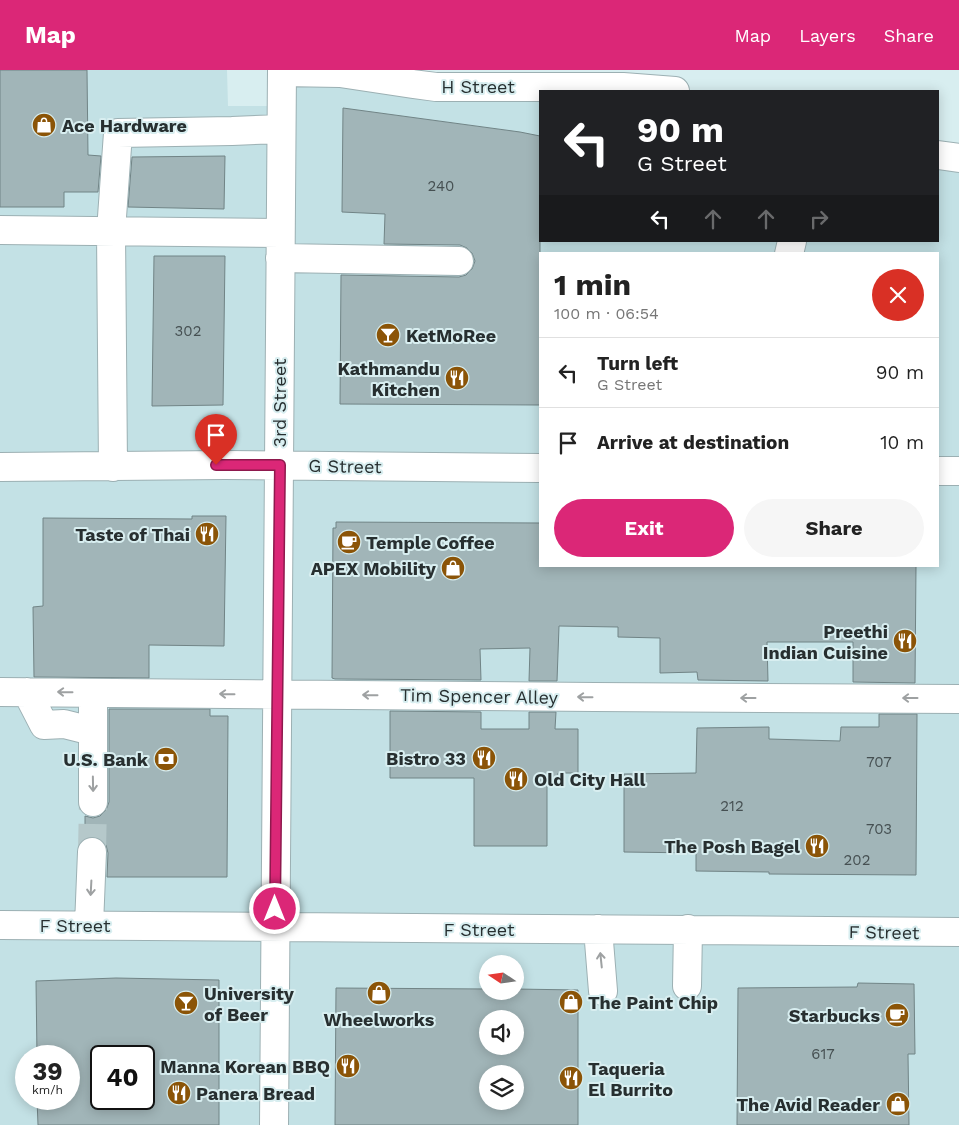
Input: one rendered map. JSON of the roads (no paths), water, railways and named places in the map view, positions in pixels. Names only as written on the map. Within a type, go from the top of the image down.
[{"type":"street","name":"H Street","points":[[282,71],[340,73],[436,87],[623,87],[662,90]]},
{"type":"street","name":"3rd Street","points":[[274,1125],[282,71]]},
{"type":"street","points":[[113,466],[111,230],[118,133],[232,132],[281,129]]},
{"type":"street","points":[[939,155],[959,158]]},
{"type":"street","points":[[0,230],[111,230],[459,260]]},
{"type":"street","name":"G Street","points":[[0,467],[280,465],[539,468]]},
{"type":"street","points":[[939,470],[959,471]]},
{"type":"street","name":"Tim Spencer Alley","points":[[0,692],[959,699]]},
{"type":"street","points":[[27,692],[44,725],[64,724],[92,730]]},
{"type":"street","points":[[93,693],[93,802]]},
{"type":"street","points":[[89,925],[92,852]]},
{"type":"street","name":"F Street","points":[[0,925],[959,932]]},
{"type":"street","points":[[598,929],[603,991]]},
{"type":"street","points":[[687,986],[688,929]]},
{"type":"tunnel","points":[[92,852],[93,802]]},
{"type":"place","name":"Ace Hardware","points":[[44,125]]},
{"type":"place","name":"KetMoRee","points":[[388,335]]},
{"type":"place","name":"Kathmandu Kitchen","points":[[457,378]]},
{"type":"place","name":"Taste of Thai","points":[[207,534]]},
{"type":"place","name":"Temple Coffee","points":[[349,542]]},
{"type":"place","name":"APEX Mobility","points":[[453,568]]},
{"type":"place","name":"Preethi Indian Cuisine","points":[[905,641]]},
{"type":"place","name":"Bistro 33","points":[[484,758]]},
{"type":"place","name":"U.S. Bank","points":[[166,759]]},
{"type":"place","name":"Old City Hall","points":[[516,779]]},
{"type":"place","name":"The Posh Bagel","points":[[817,846]]},
{"type":"place","name":"Wheelworks","points":[[379,993]]},
{"type":"place","name":"The Paint Chip","points":[[571,1002]]},
{"type":"place","name":"University of Beer","points":[[186,1003]]},
{"type":"place","name":"Starbucks","points":[[897,1015]]},
{"type":"place","name":"Manna Korean BBQ","points":[[348,1066]]},
{"type":"place","name":"Taqueria El Burrito","points":[[571,1078]]},
{"type":"place","name":"Panera Bread","points":[[179,1093]]},
{"type":"place","name":"The Avid Reader","points":[[898,1104]]}]
